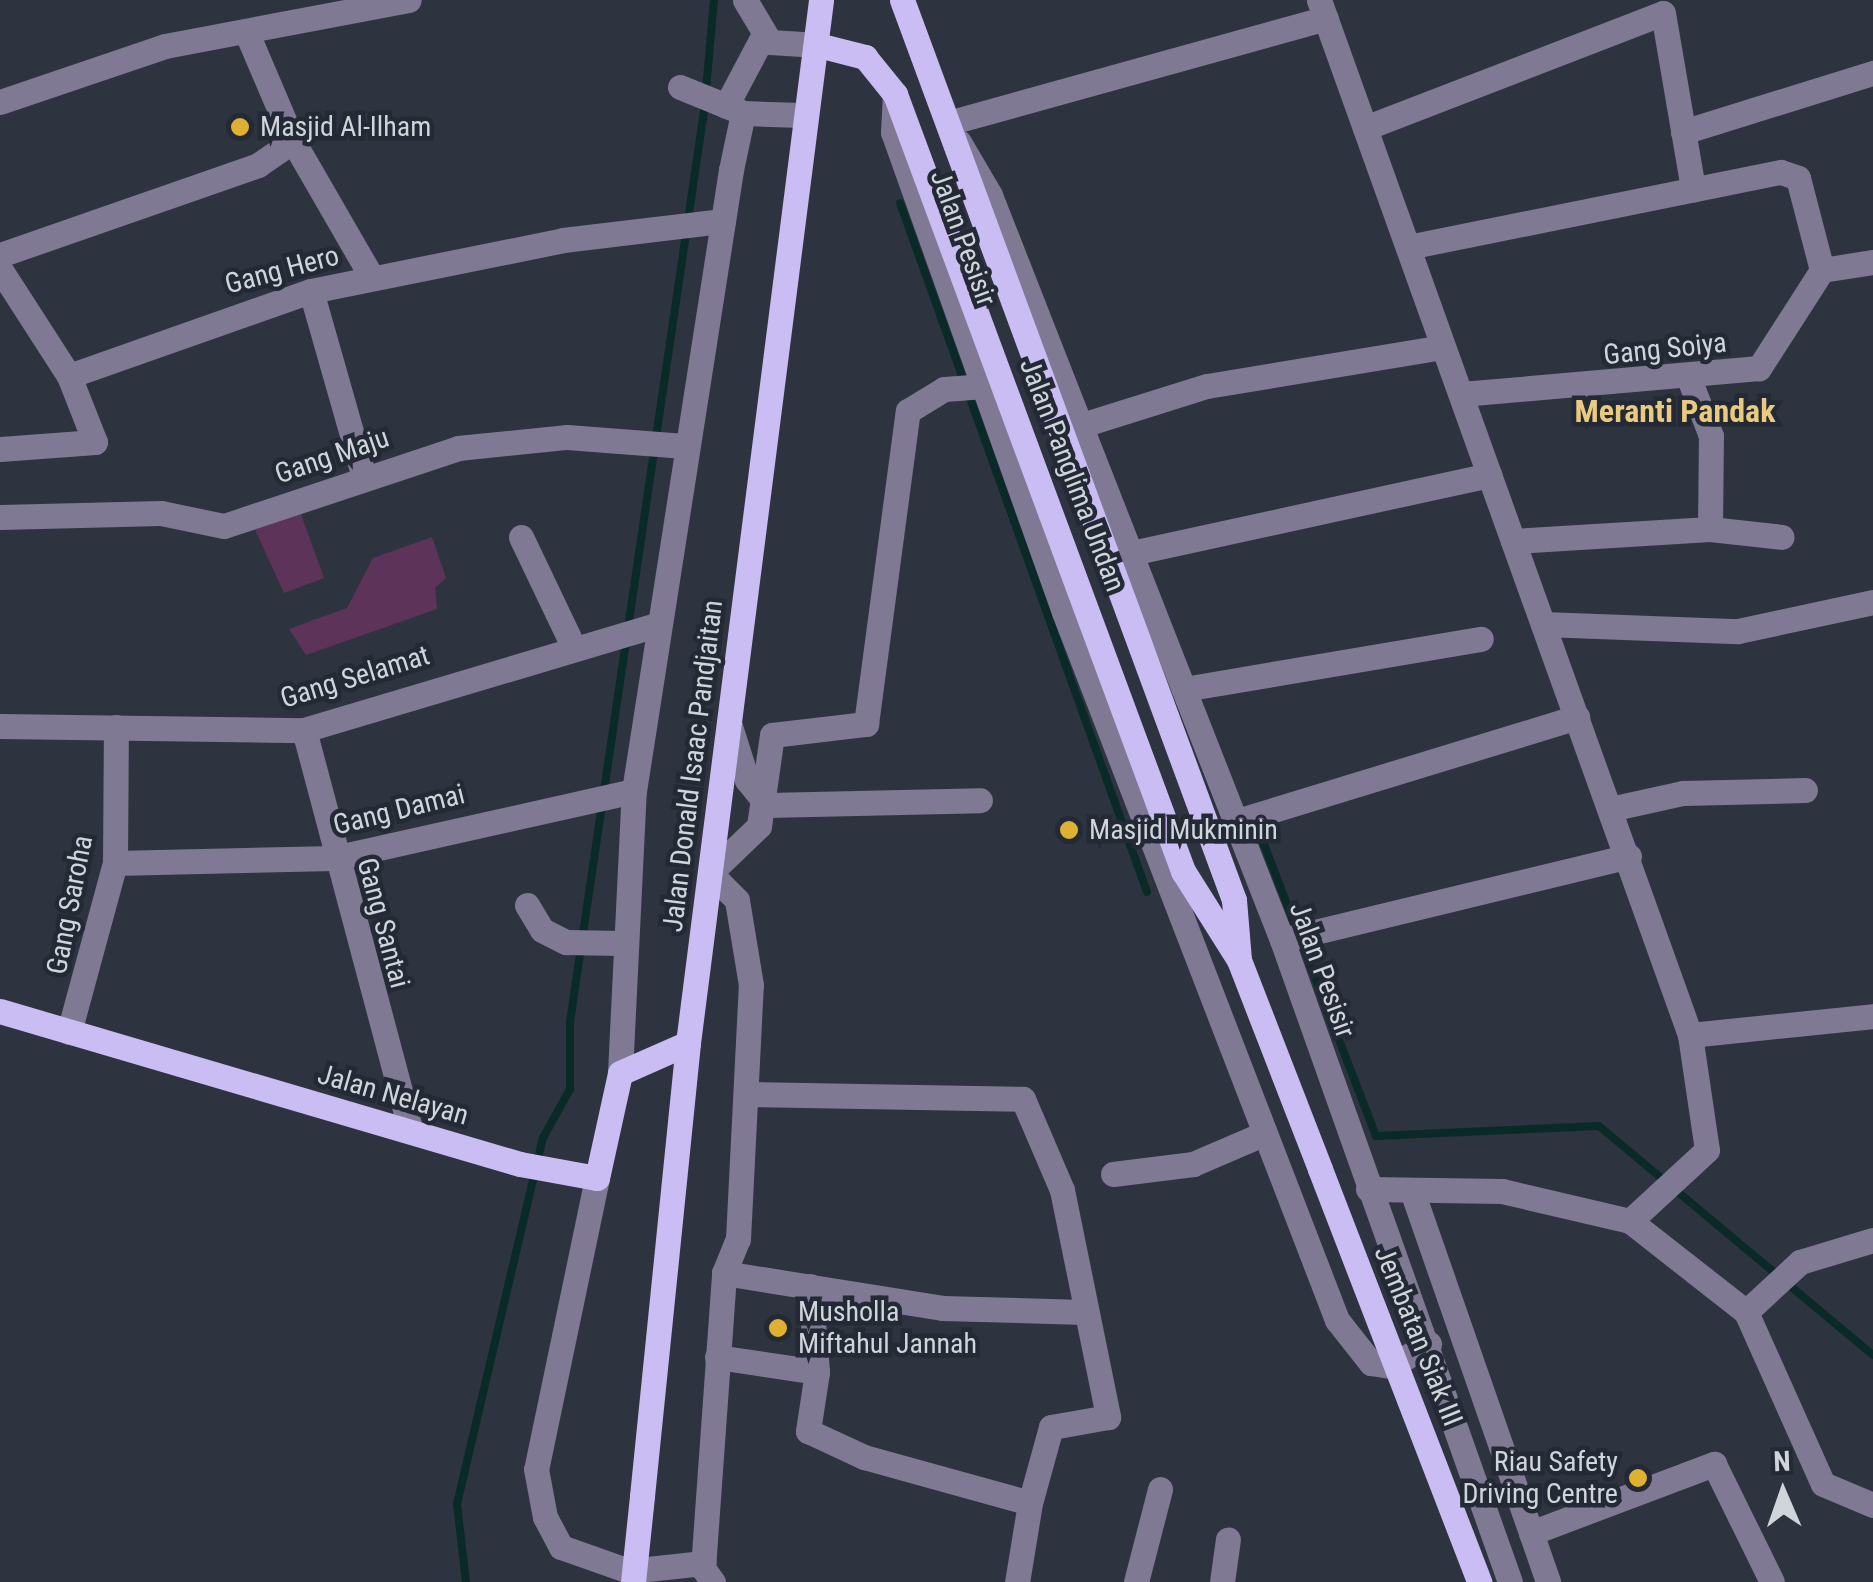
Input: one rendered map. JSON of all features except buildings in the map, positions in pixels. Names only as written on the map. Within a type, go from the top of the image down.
[{"type":"main road","name":"Jalan Donald Isaac Pandjaitan","points":[[633,1582],[688,1044],[730,726],[801,115],[818,45],[821,0]]},
{"type":"main road","name":"Jalan Panglima Undan","points":[[902,0],[951,129],[998,274],[1091,489],[1234,900],[1239,960]]},
{"type":"main road","name":"Jalan Panglima Undan","points":[[818,45],[865,57],[895,94],[969,286],[1076,609],[1111,662],[1183,871],[1239,960],[1320,1169]]},
{"type":"main road","points":[[969,286],[998,274]]},
{"type":"main road","name":"Jalan Nelayan","points":[[0,1011],[520,1164],[597,1178]]},
{"type":"main road","points":[[597,1178],[620,1073],[688,1044]]},
{"type":"main road","name":"Jembatan Siak III","points":[[1320,1169],[1479,1582]]},
{"type":"street","points":[[0,102],[166,46],[362,4],[409,0]]},
{"type":"street","points":[[744,0],[763,36]]},
{"type":"street","points":[[1365,128],[1664,7],[1694,189]]},
{"type":"street","points":[[951,129],[1323,9],[1690,1035],[1710,1138],[1687,1169],[1640,1212]]},
{"type":"street","points":[[246,31],[293,142],[372,278]]},
{"type":"street","points":[[763,36],[818,45]]},
{"type":"street","points":[[620,1073],[608,944],[651,624],[664,443],[702,221],[711,100],[763,36]]},
{"type":"street","points":[[1684,132],[1873,73]]},
{"type":"street","name":"Jalan Pesisir","points":[[895,94],[893,132],[977,384],[1076,609],[1085,670],[1263,1134],[1351,1344],[1371,1363],[1392,1366],[1429,1344]]},
{"type":"street","points":[[711,100],[801,115]]},
{"type":"street","name":"Jalan Pesisir","points":[[951,129],[973,162],[1088,423],[1091,489],[1138,550],[1252,814],[1287,940],[1368,1188],[1429,1344],[1510,1582]]},
{"type":"street","points":[[0,255],[258,165],[293,142]]},
{"type":"street","points":[[1408,248],[1694,189],[1794,174],[1822,270],[1873,262]]},
{"type":"street","name":"Gang Hero","points":[[70,376],[311,291],[702,221]]},
{"type":"street","points":[[0,269],[70,376],[95,442],[0,449]]},
{"type":"street","name":"Gang Soiya","points":[[1461,394],[1690,380],[1766,363],[1822,270]]},
{"type":"street","points":[[311,291],[364,477]]},
{"type":"street","points":[[1088,423],[1208,386],[1444,347]]},
{"type":"street","points":[[1690,380],[1711,436],[1710,530]]},
{"type":"street","points":[[597,1178],[536,1469],[545,1518],[561,1547],[630,1571],[709,1572],[724,1273],[738,1239],[747,1094],[750,936],[737,900],[710,873],[749,840],[767,805],[772,735],[866,724],[908,411],[944,389],[977,384]]},
{"type":"street","name":"Gang Maju","points":[[0,516],[160,513],[224,526],[364,477],[510,439],[664,443]]},
{"type":"street","points":[[1138,550],[1490,475]]},
{"type":"street","points":[[1513,540],[1710,530],[1782,536]]},
{"type":"street","points":[[521,537],[572,644]]},
{"type":"street","points":[[1543,624],[1738,630],[1873,602]]},
{"type":"street","name":"Gang Selamat","points":[[0,726],[304,730],[572,644],[651,624]]},
{"type":"street","points":[[1197,686],[1481,639]]},
{"type":"street","points":[[1085,670],[1111,662]]},
{"type":"street","points":[[1252,814],[1400,777],[1576,717]]},
{"type":"street","points":[[730,726],[746,780],[767,805]]},
{"type":"street","name":"Gang Saroha","points":[[69,1032],[115,862],[116,727]]},
{"type":"street","name":"Gang Santai","points":[[304,730],[334,858],[410,1131]]},
{"type":"street","points":[[1610,808],[1683,793],[1805,790]]},
{"type":"street","name":"Gang Damai","points":[[115,862],[334,858],[626,792]]},
{"type":"street","points":[[767,805],[980,800]]},
{"type":"street","points":[[1287,940],[1629,856]]},
{"type":"street","points":[[527,905],[542,930],[566,942],[608,944]]},
{"type":"street","points":[[1690,1035],[1873,1016]]},
{"type":"street","points":[[747,1094],[1022,1099],[1062,1190],[1108,1417],[1051,1426],[1030,1503],[1017,1582]]},
{"type":"street","points":[[1113,1174],[1193,1164],[1263,1134]]},
{"type":"street","points":[[1368,1188],[1502,1192],[1640,1212],[1746,1312],[1823,1484],[1873,1506]]},
{"type":"street","points":[[1412,1191],[1548,1582]]},
{"type":"street","points":[[1746,1312],[1764,1289],[1790,1269],[1873,1240]]},
{"type":"street","points":[[724,1273],[942,1308],[1084,1312]]},
{"type":"street","points":[[810,1286],[817,1372],[808,1431],[822,1441],[1030,1503]]},
{"type":"street","points":[[717,1357],[817,1372]]},
{"type":"street","points":[[1531,1533],[1714,1464],[1772,1582]]},
{"type":"street","points":[[1136,1582],[1160,1489]]},
{"type":"street","points":[[1222,1582],[1228,1539]]},
{"type":"shaded area","points":[[298,506],[324,578],[284,593],[252,523]]},
{"type":"shaded area","points":[[432,537],[446,578],[435,588],[437,609],[306,655],[289,629],[347,608],[373,558]]},
{"type":"waterway","points":[[706,90],[714,0]]},
{"type":"waterway","points":[[466,1582],[457,1504],[543,1138],[570,1089],[570,1022],[705,104]]},
{"type":"waterway","points":[[900,203],[1147,892]]},
{"type":"waterway","points":[[1257,826],[1376,1136],[1599,1126],[1873,1355]]},
{"type":"place","name":"Masjid Al-Ilham","points":[[240,127]]},
{"type":"place","name":"Masjid Mukminin","points":[[1069,830]]},
{"type":"place","name":"Musholla Miftahul Jannah","points":[[778,1328]]},
{"type":"place","name":"Riau Safety Driving Centre","points":[[1638,1478]]},
{"type":"district","name":"Meranti Pandak","points":[[1675,411]]}]
